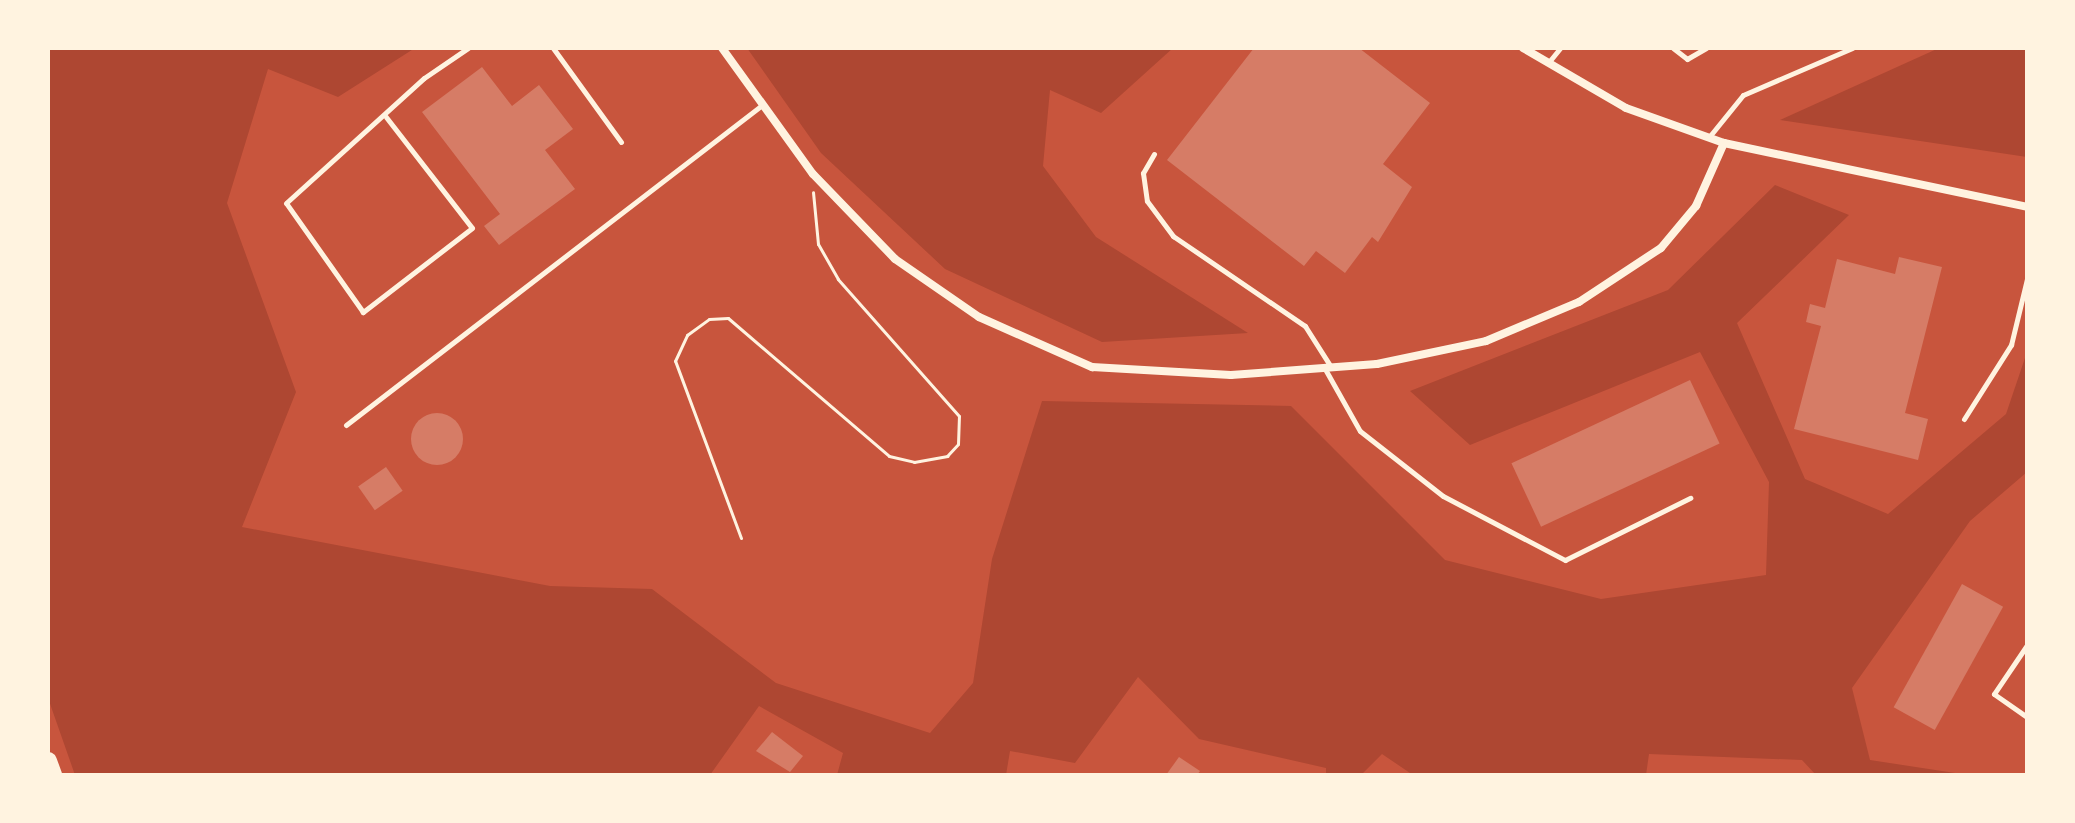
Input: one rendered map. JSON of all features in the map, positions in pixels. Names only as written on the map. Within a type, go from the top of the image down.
[{"type":"highway","points":[[48,761],[53,775]]},
{"type":"street","points":[[722,48],[813,174],[907,267],[979,317],[1092,367],[1231,375],[1432,357],[1579,302],[1682,227],[1724,143]]},
{"type":"street","points":[[1523,48],[1626,108],[1724,143],[2027,207]]},
{"type":"lane","points":[[386,117],[472,228],[363,312],[286,203],[386,117],[468,48]]},
{"type":"lane","points":[[553,48],[621,142]]},
{"type":"lane","points":[[1547,64],[1560,48]]},
{"type":"lane","points":[[1673,48],[1687,59],[1706,48]]},
{"type":"lane","points":[[1709,137],[1743,95],[1852,48]]},
{"type":"lane","points":[[346,425],[763,104]]},
{"type":"lane","points":[[1154,154],[1143,173],[1147,201],[1173,236],[1305,326],[1371,440],[1443,496],[1565,560],[1690,498]]},
{"type":"lane","points":[[1964,419],[2011,345],[2027,279]]},
{"type":"lane","points":[[2027,645],[1994,694],[2027,717]]},
{"type":"path","points":[[741,538],[675,361],[687,335],[709,319],[728,318],[889,456],[936,458],[958,444],[959,416],[838,279],[818,244],[813,174]]},
{"type":"shaded area","points":[[48,48],[415,48],[338,97],[268,69],[227,203],[296,392],[242,527],[550,586],[652,589],[776,683],[930,733],[973,683],[992,559],[1042,401],[1291,406],[1445,560],[1601,599],[1766,575],[1769,482],[1700,352],[1470,445],[1410,391],[1668,290],[1775,185],[1849,215],[1737,323],[1805,479],[1888,514],[2006,414],[2027,352],[2027,472],[1970,521],[1852,688],[1870,760],[1968,775],[1816,775],[1802,760],[1649,754],[1646,775],[1413,775],[1382,754],[1361,775],[1326,775],[1326,768],[1199,739],[1138,677],[1075,763],[1010,751],[1006,775],[837,775],[843,753],[759,706],[710,775],[75,775],[48,698]]},
{"type":"shaded area","points":[[747,48],[1173,48],[1101,113],[1050,90],[1043,166],[1096,237],[1248,333],[1102,342],[945,269],[821,153]]},
{"type":"shaded area","points":[[1939,48],[2027,48],[2027,157],[1780,120]]},
{"type":"building","points":[[1254,48],[1359,48],[1430,103],[1383,164],[1412,187],[1378,242],[1372,237],[1345,273],[1316,251],[1304,266],[1167,160]]},
{"type":"building","points":[[482,67],[512,106],[539,85],[573,129],[545,150],[575,189],[499,245],[484,226],[500,214],[422,112]]},
{"type":"building","points":[[1899,257],[1942,267],[1905,413],[1928,419],[1918,460],[1794,429],[1821,326],[1806,322],[1810,304],[1825,308],[1837,259],[1895,274]]},
{"type":"building","points":[[1690,380],[1720,443],[1541,527],[1511,463]]},
{"type":"building","points":[[437,413],[456,420],[463,439],[456,458],[437,465],[418,458],[411,439],[418,420]]},
{"type":"building","points":[[386,467],[403,491],[375,510],[358,487]]},
{"type":"building","points":[[1962,584],[2003,607],[1935,730],[1894,707]]},
{"type":"building","points":[[772,732],[803,756],[790,772],[756,751]]},
{"type":"building","points":[[1179,757],[1200,771],[1197,775],[1166,775]]}]
